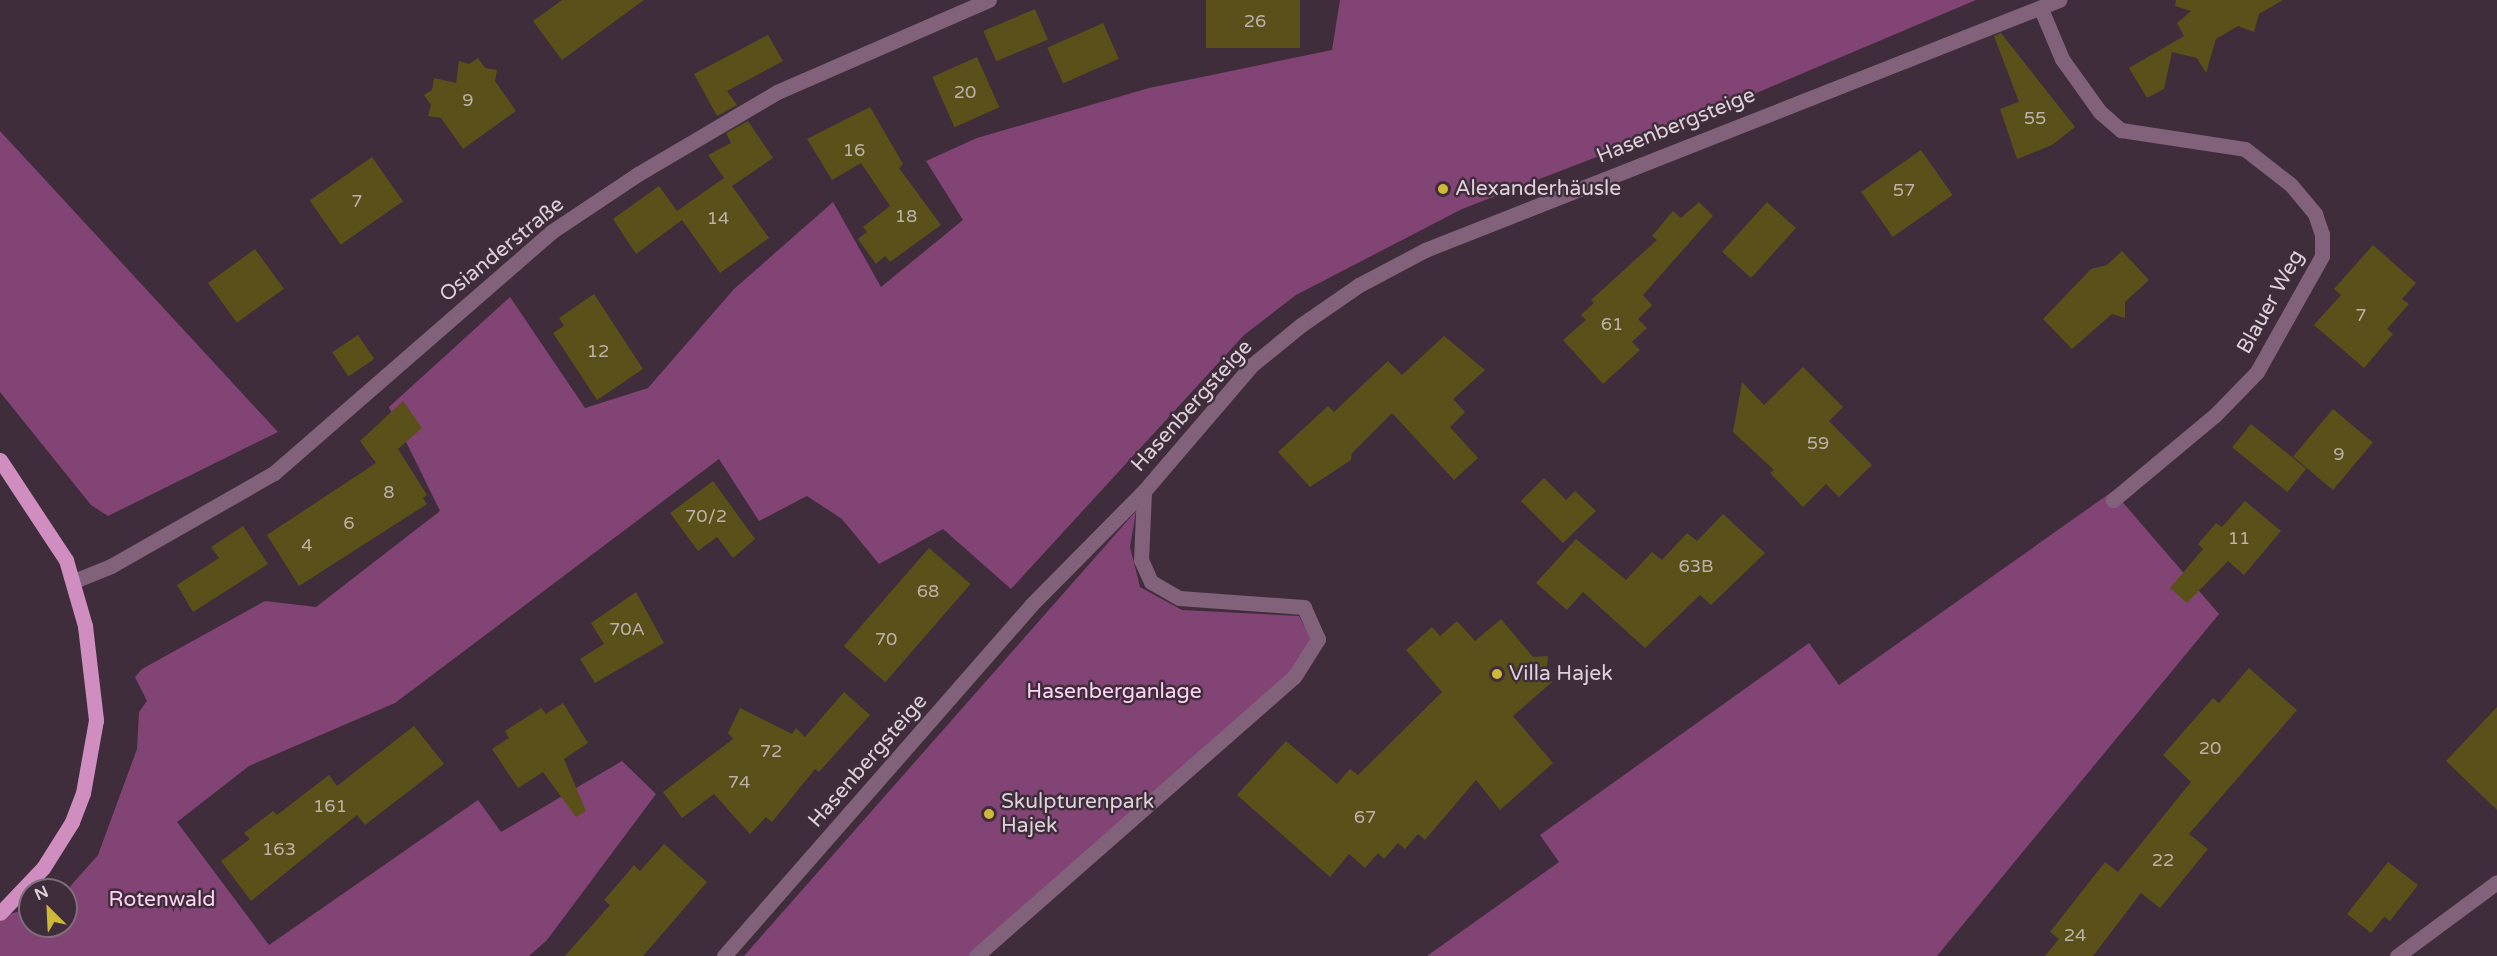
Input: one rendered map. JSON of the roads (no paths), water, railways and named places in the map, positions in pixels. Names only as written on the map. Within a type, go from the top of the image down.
[{"type":"main road","points":[[0,460],[54,537],[74,581],[92,661],[96,720],[83,794],[60,844],[0,913]]},
{"type":"street","name":"Osianderstraße","points":[[74,581],[111,566],[274,473],[550,232],[638,174],[777,93],[989,0]]},
{"type":"street","name":"Hasenbergsteige","points":[[724,956],[1031,605],[1144,491],[1252,365],[1368,280],[1425,250],[1693,141],[2041,9],[2059,0]]},
{"type":"street","name":"Blauer Weg","points":[[2041,9],[2062,59],[2100,112],[2121,130],[2140,137],[2245,149],[2291,185],[2315,214],[2322,234],[2322,256],[2257,372],[2215,415],[2113,500]]},
{"type":"street","name":"Hasenbergsteige","points":[[976,956],[1294,677],[1318,639],[1304,607],[1179,598],[1151,582],[1141,560],[1144,491]]},
{"type":"street","points":[[2397,956],[2497,882]]},
{"type":"place","name":"Alexanderhäusle","points":[[1443,189]]},
{"type":"place","name":"Villa Hajek","points":[[1497,674]]},
{"type":"place","name":"Skulpturenpark Hajek","points":[[989,814]]},
{"type":"park label","name":"Hasenberganlage","points":[[1114,692]]},
{"type":"park label","name":"Rotenwald","points":[[162,900]]}]
